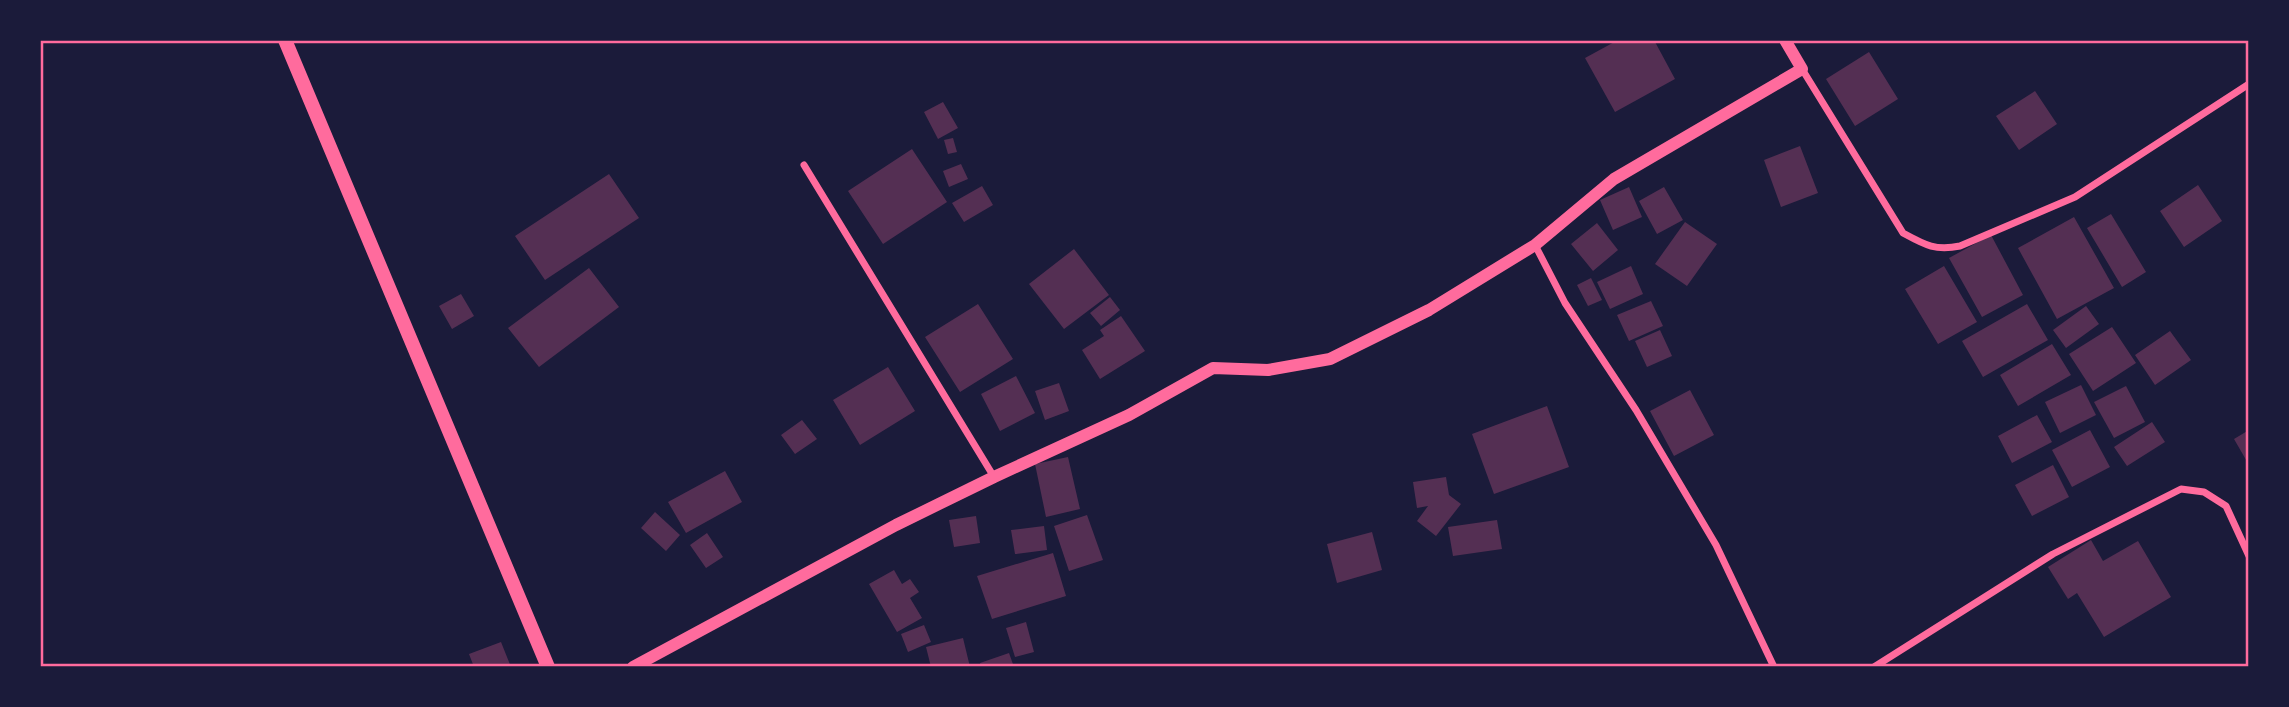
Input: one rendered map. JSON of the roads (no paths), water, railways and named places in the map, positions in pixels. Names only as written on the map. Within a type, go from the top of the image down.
[{"type":"main road","points":[[285,40],[548,667]]},
{"type":"street","points":[[1785,40],[1903,233],[1926,245],[1943,249],[1960,246],[2075,197],[2249,84]]},
{"type":"street","points":[[633,667],[896,525],[1129,415],[1213,368],[1268,370],[1330,359],[1429,310],[1535,245],[1614,179],[1802,69]]},
{"type":"street","points":[[804,165],[994,477]]},
{"type":"street","points":[[1535,245],[1565,303],[1636,410],[1716,545],[1774,667]]},
{"type":"street","points":[[1874,667],[2053,554],[2180,489],[2204,492],[2225,506],[2249,556]]}]
